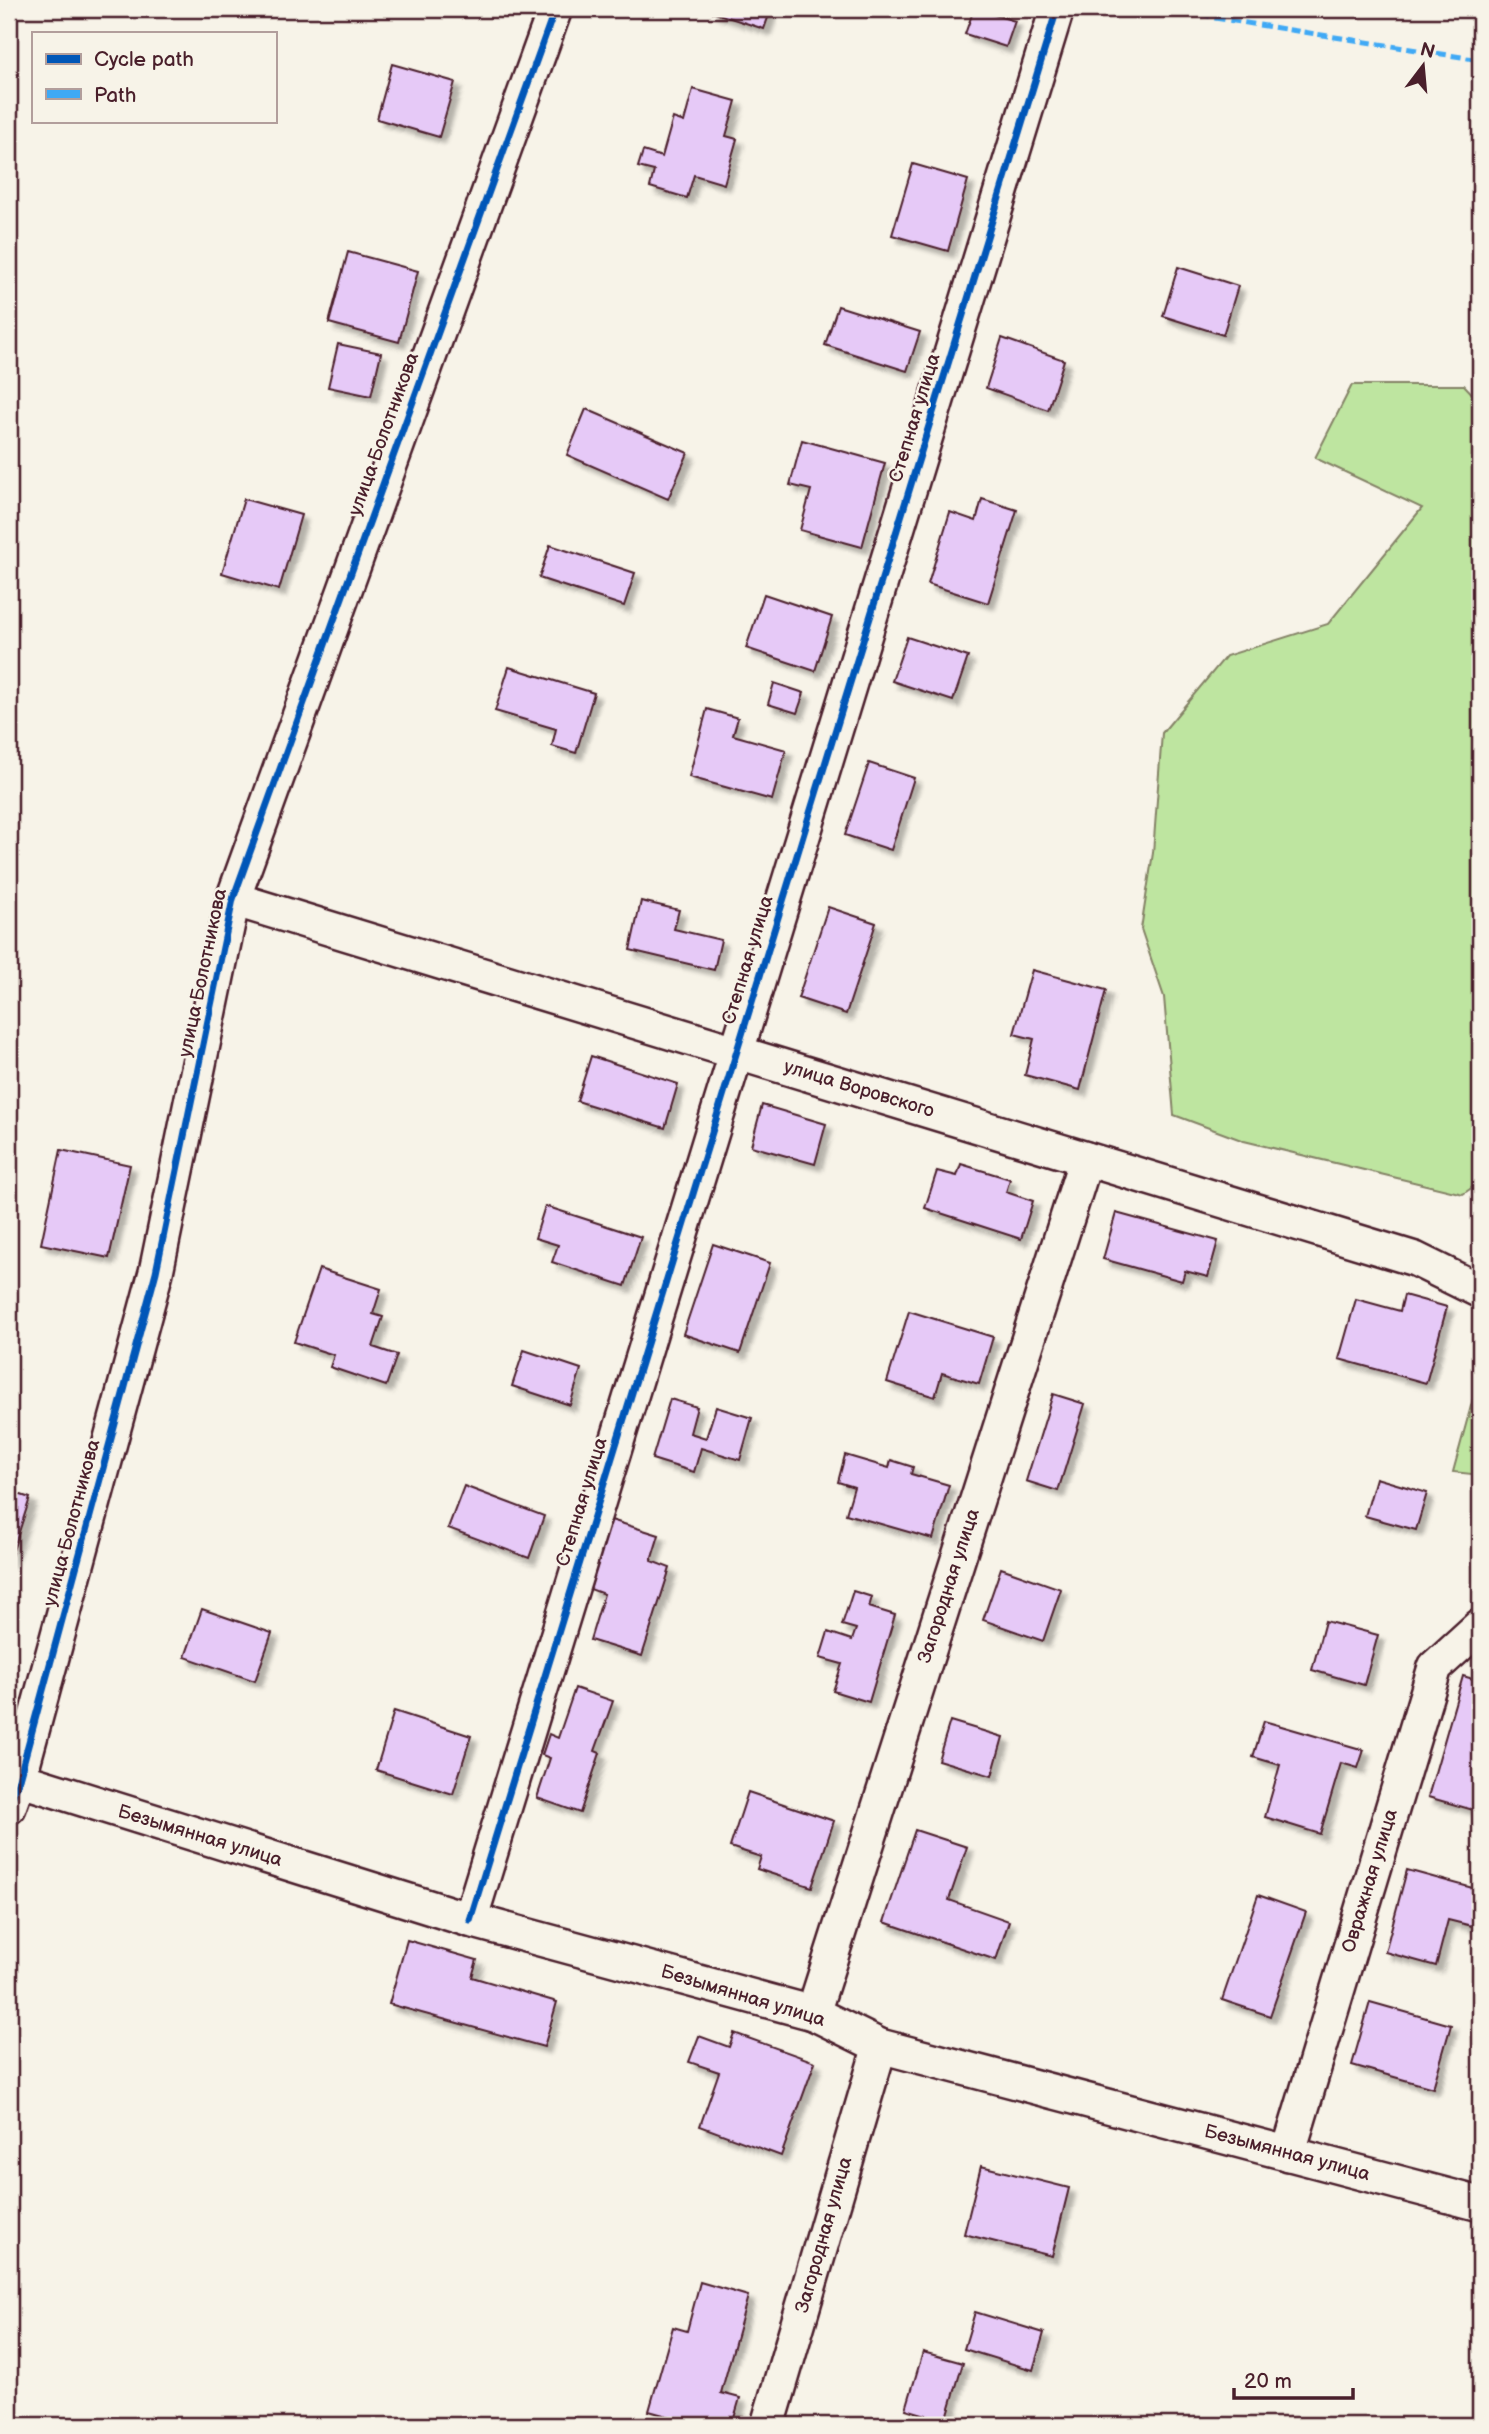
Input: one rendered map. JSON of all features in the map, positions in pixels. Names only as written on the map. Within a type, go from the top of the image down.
[{"type":"street","name":"улица Болотникова","points":[[12,1787],[156,1272],[233,899],[555,9]]},
{"type":"street","name":"Степная улица","points":[[470,1920],[1057,9]]},
{"type":"street","name":"улица Воровского","points":[[233,899],[1415,1259],[1480,1291]]},
{"type":"street","name":"Загородная улица","points":[[813,2013],[1086,1159]]},
{"type":"street","name":"Овражная улица","points":[[1288,2154],[1435,1667],[1480,1626]]},
{"type":"street","name":"Безымянная улица","points":[[12,1787],[470,1920],[813,2013],[880,2046],[1480,2204]]},
{"type":"street","name":"Загородная улица","points":[[768,2425],[880,2046]]},
{"type":"green space","points":[[1352,385],[1464,385],[1480,402],[1480,1182],[1463,1194],[1244,1141],[1174,1115],[1164,997],[1141,929],[1153,853],[1162,733],[1226,656],[1328,624],[1422,508],[1315,458]]},
{"type":"green space","points":[[1480,1373],[1480,1475],[1453,1472]]},
{"type":"building","points":[[713,9],[771,9],[764,29],[712,12]]},
{"type":"building","points":[[974,9],[1015,21],[1006,47],[965,34]]},
{"type":"building","points":[[392,64],[455,82],[439,137],[377,119]]},
{"type":"building","points":[[693,89],[736,101],[726,136],[737,139],[724,184],[694,175],[687,198],[650,187],[654,171],[638,167],[643,151],[662,157],[673,118],[684,122]]},
{"type":"building","points":[[913,164],[968,180],[948,251],[892,235]]},
{"type":"building","points":[[348,252],[418,271],[399,342],[329,323]]},
{"type":"building","points":[[1178,267],[1238,286],[1223,335],[1163,316]]},
{"type":"building","points":[[838,306],[920,332],[907,371],[825,345]]},
{"type":"building","points":[[1002,338],[1064,360],[1048,410],[986,388]]},
{"type":"building","points":[[338,344],[381,353],[371,396],[328,387]]},
{"type":"building","points":[[586,409],[688,453],[668,499],[567,455]]},
{"type":"building","points":[[802,440],[885,463],[862,547],[800,530],[811,490],[790,485]]},
{"type":"building","points":[[244,499],[301,515],[279,590],[222,573]]},
{"type":"building","points":[[982,499],[1017,510],[988,603],[928,584],[950,512],[976,521]]},
{"type":"building","points":[[550,545],[635,573],[624,606],[539,578]]},
{"type":"building","points":[[764,594],[832,617],[815,671],[746,648]]},
{"type":"building","points":[[907,637],[968,657],[953,701],[892,681]]},
{"type":"building","points":[[509,667],[594,693],[576,753],[552,746],[556,729],[495,711]]},
{"type":"building","points":[[774,683],[804,693],[797,713],[768,704]]},
{"type":"building","points":[[707,709],[738,718],[733,735],[786,750],[772,800],[689,777]]},
{"type":"building","points":[[869,763],[914,778],[891,850],[845,835]]},
{"type":"building","points":[[641,901],[679,910],[674,929],[721,940],[714,970],[630,950]]},
{"type":"building","points":[[828,907],[876,923],[846,1014],[798,998]]},
{"type":"building","points":[[1032,970],[1106,990],[1080,1090],[1025,1075],[1034,1039],[1014,1034]]},
{"type":"building","points":[[591,1056],[678,1084],[665,1128],[577,1101]]},
{"type":"building","points":[[762,1105],[826,1124],[815,1164],[751,1146]]},
{"type":"building","points":[[61,1150],[130,1165],[109,1258],[41,1244]]},
{"type":"building","points":[[961,1164],[1010,1179],[1006,1192],[1033,1201],[1021,1239],[925,1208],[937,1171],[957,1176]]},
{"type":"building","points":[[545,1206],[641,1237],[625,1286],[552,1262],[558,1245],[535,1238]]},
{"type":"building","points":[[1116,1213],[1218,1241],[1208,1277],[1185,1271],[1182,1281],[1103,1259]]},
{"type":"building","points":[[713,1244],[770,1263],[740,1353],[683,1334]]},
{"type":"building","points":[[319,1269],[381,1289],[373,1314],[383,1317],[373,1347],[397,1355],[386,1386],[330,1367],[334,1355],[294,1342]]},
{"type":"building","points":[[1404,1295],[1447,1307],[1426,1383],[1339,1359],[1356,1299],[1400,1311]]},
{"type":"building","points":[[909,1311],[993,1337],[979,1384],[942,1373],[935,1397],[887,1382]]},
{"type":"building","points":[[524,1350],[581,1369],[570,1405],[512,1386]]},
{"type":"building","points":[[1053,1394],[1085,1404],[1058,1491],[1026,1481]]},
{"type":"building","points":[[670,1399],[697,1407],[690,1433],[706,1438],[716,1407],[752,1418],[740,1460],[701,1448],[694,1472],[652,1459]]},
{"type":"building","points":[[845,1455],[889,1468],[891,1460],[913,1467],[911,1474],[949,1485],[933,1539],[846,1514],[854,1487],[838,1482]]},
{"type":"building","points":[[1376,1478],[1427,1493],[1416,1530],[1365,1516]]},
{"type":"building","points":[[464,1486],[544,1516],[529,1558],[448,1528]]},
{"type":"building","points":[[9,1491],[30,1498],[9,1563]]},
{"type":"building","points":[[611,1520],[659,1535],[651,1561],[670,1568],[642,1656],[590,1640],[604,1594],[590,1589]]},
{"type":"building","points":[[1001,1568],[1061,1589],[1043,1641],[983,1620]]},
{"type":"building","points":[[853,1591],[872,1597],[869,1607],[895,1615],[869,1702],[833,1691],[842,1664],[820,1658],[828,1632],[852,1640],[856,1629],[842,1625]]},
{"type":"building","points":[[202,1609],[272,1633],[255,1681],[185,1657]]},
{"type":"building","points":[[1325,1621],[1378,1635],[1364,1685],[1312,1670]]},
{"type":"building","points":[[1463,1676],[1480,1681],[1480,1812],[1428,1797]]},
{"type":"building","points":[[575,1688],[613,1701],[595,1751],[600,1753],[580,1813],[537,1798],[550,1758],[542,1755],[549,1734],[558,1738]]},
{"type":"building","points":[[394,1711],[471,1736],[453,1794],[376,1770]]},
{"type":"building","points":[[950,1721],[1003,1737],[992,1776],[938,1760]]},
{"type":"building","points":[[1264,1721],[1364,1750],[1358,1768],[1341,1763],[1320,1834],[1265,1817],[1280,1765],[1253,1757]]},
{"type":"building","points":[[748,1792],[834,1821],[812,1887],[757,1869],[761,1857],[730,1847]]},
{"type":"building","points":[[915,1830],[967,1847],[949,1900],[1009,1921],[996,1960],[884,1922]]},
{"type":"building","points":[[1407,1870],[1480,1890],[1480,1928],[1448,1920],[1436,1966],[1385,1952]]},
{"type":"building","points":[[1258,1895],[1306,1912],[1270,2016],[1222,2000]]},
{"type":"building","points":[[407,1940],[477,1960],[472,1977],[557,2002],[544,2047],[389,2004]]},
{"type":"building","points":[[1370,2002],[1451,2025],[1433,2088],[1352,2065]]},
{"type":"building","points":[[734,2033],[815,2062],[781,2156],[700,2126],[719,2072],[689,2062],[699,2036],[729,2047]]},
{"type":"building","points":[[981,2166],[1069,2188],[1052,2256],[964,2234]]},
{"type":"building","points":[[700,2282],[748,2296],[721,2393],[740,2398],[732,2425],[700,2425],[649,2411],[673,2327],[687,2331]]},
{"type":"building","points":[[975,2312],[1044,2333],[1033,2370],[964,2349]]},
{"type":"building","points":[[923,2352],[963,2363],[946,2421],[906,2409]]},
{"type":"marked path","points":[[1186,9],[1215,18],[1480,60]]},
{"type":"cycle path","points":[[9,1807],[19,1779],[156,1272],[233,899],[555,9]]},
{"type":"cycle path","points":[[470,1920],[1057,9]]}]
